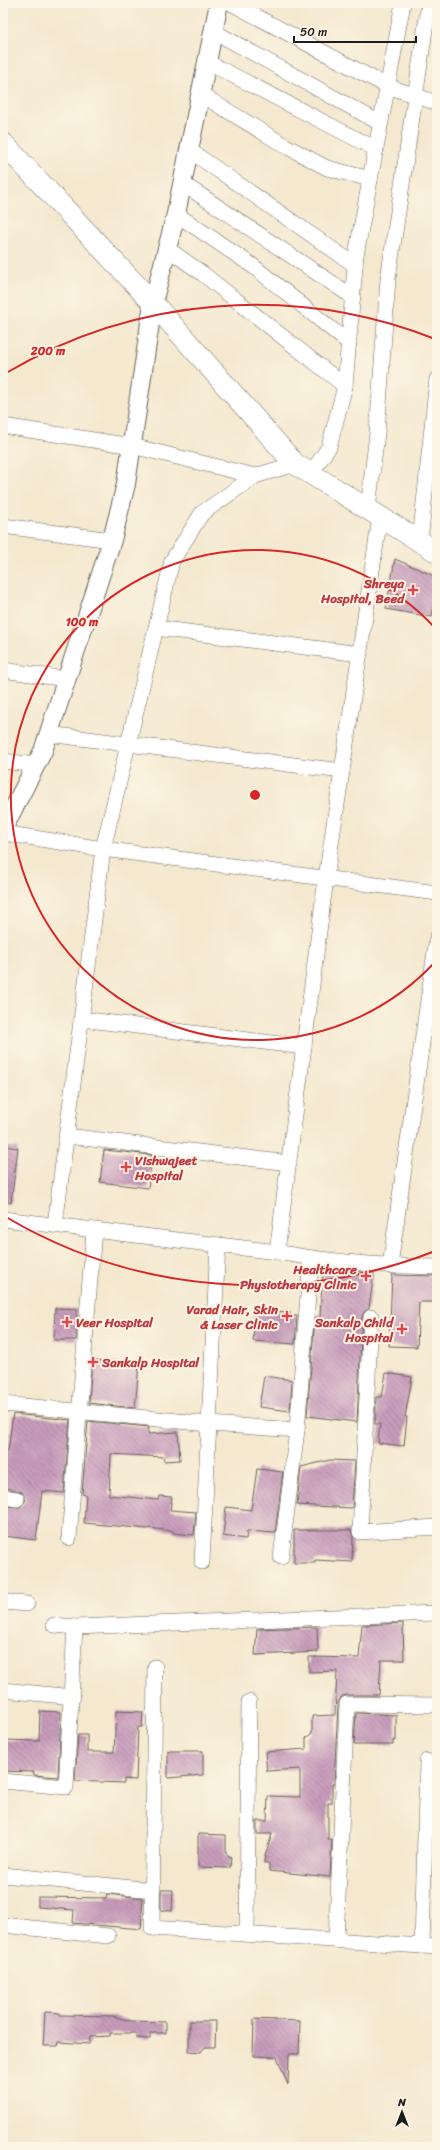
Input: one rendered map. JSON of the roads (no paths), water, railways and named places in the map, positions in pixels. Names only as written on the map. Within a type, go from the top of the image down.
[{"type":"main road","points":[[3,143],[153,303],[303,469],[437,552]]},
{"type":"street","points":[[3,829],[36,765],[48,734],[112,540],[126,484],[153,303],[176,214],[219,3]]},
{"type":"street","points":[[231,3],[387,86],[415,97],[437,103]]},
{"type":"street","points":[[3,426],[132,446],[255,476],[303,469],[329,447],[345,386],[355,265],[403,3]]},
{"type":"street","points":[[277,1252],[326,878],[360,654],[374,513],[377,433],[388,279],[429,3]]},
{"type":"street","points":[[213,31],[380,123]]},
{"type":"street","points":[[207,62],[376,149]]},
{"type":"street","points":[[200,94],[284,145],[327,168],[370,179]]},
{"type":"street","points":[[189,150],[355,265]]},
{"type":"street","points":[[182,183],[353,297]]},
{"type":"street","points":[[176,214],[253,266],[349,343]]},
{"type":"street","points":[[168,249],[345,386]]},
{"type":"street","points":[[420,541],[437,379]]},
{"type":"street","points":[[55,1225],[103,849],[172,561],[202,513],[255,476]]},
{"type":"street","points":[[3,526],[112,540]]},
{"type":"street","points":[[156,628],[360,654]]},
{"type":"street","points":[[3,670],[66,679]]},
{"type":"street","points":[[48,734],[342,771]]},
{"type":"street","points":[[3,761],[36,765]]},
{"type":"street","points":[[3,833],[103,849],[437,893]]},
{"type":"street","points":[[390,1266],[437,938]]},
{"type":"street","points":[[81,1019],[304,1047]]},
{"type":"street","points":[[67,1136],[289,1163]]},
{"type":"street","points":[[3,1219],[277,1252],[311,1259],[340,1260],[390,1266],[437,1267]]},
{"type":"street","points":[[70,1538],[94,1230]]},
{"type":"street","points":[[202,1562],[218,1245]]},
{"type":"street","points":[[281,1557],[297,1430],[311,1259]]},
{"type":"street","points":[[371,1317],[360,1532],[437,1527]]},
{"type":"street","points":[[3,1404],[209,1424],[297,1430]]},
{"type":"street","points":[[3,1602],[27,1604]]},
{"type":"street","points":[[54,1625],[75,1627],[437,1613]]},
{"type":"street","points":[[3,1781],[66,1787],[73,1697],[75,1627]]},
{"type":"street","points":[[155,1667],[152,1928],[430,1947],[427,1761]]},
{"type":"street","points":[[3,1690],[73,1697]]},
{"type":"street","points":[[247,1934],[249,1702]]},
{"type":"street","points":[[336,1940],[347,1704],[437,1705]]},
{"type":"street","points":[[3,1875],[152,1890]]},
{"type":"street","points":[[3,1925],[108,1936]]},
{"type":"place","name":"Shreya Hospital, Beed","points":[[413,590]]},
{"type":"place","name":"Vishwajeet Hospital","points":[[126,1167]]},
{"type":"place","name":"Healthcare Physiotherapy Clinic","points":[[366,1276]]},
{"type":"place","name":"Varad Hair, Skin & Laser Clinic","points":[[287,1316]]},
{"type":"place","name":"Veer Hospital","points":[[67,1322]]},
{"type":"place","name":"Sankalp Child Hospital","points":[[402,1329]]},
{"type":"place","name":"Sankalp Hospital","points":[[93,1362]]}]
